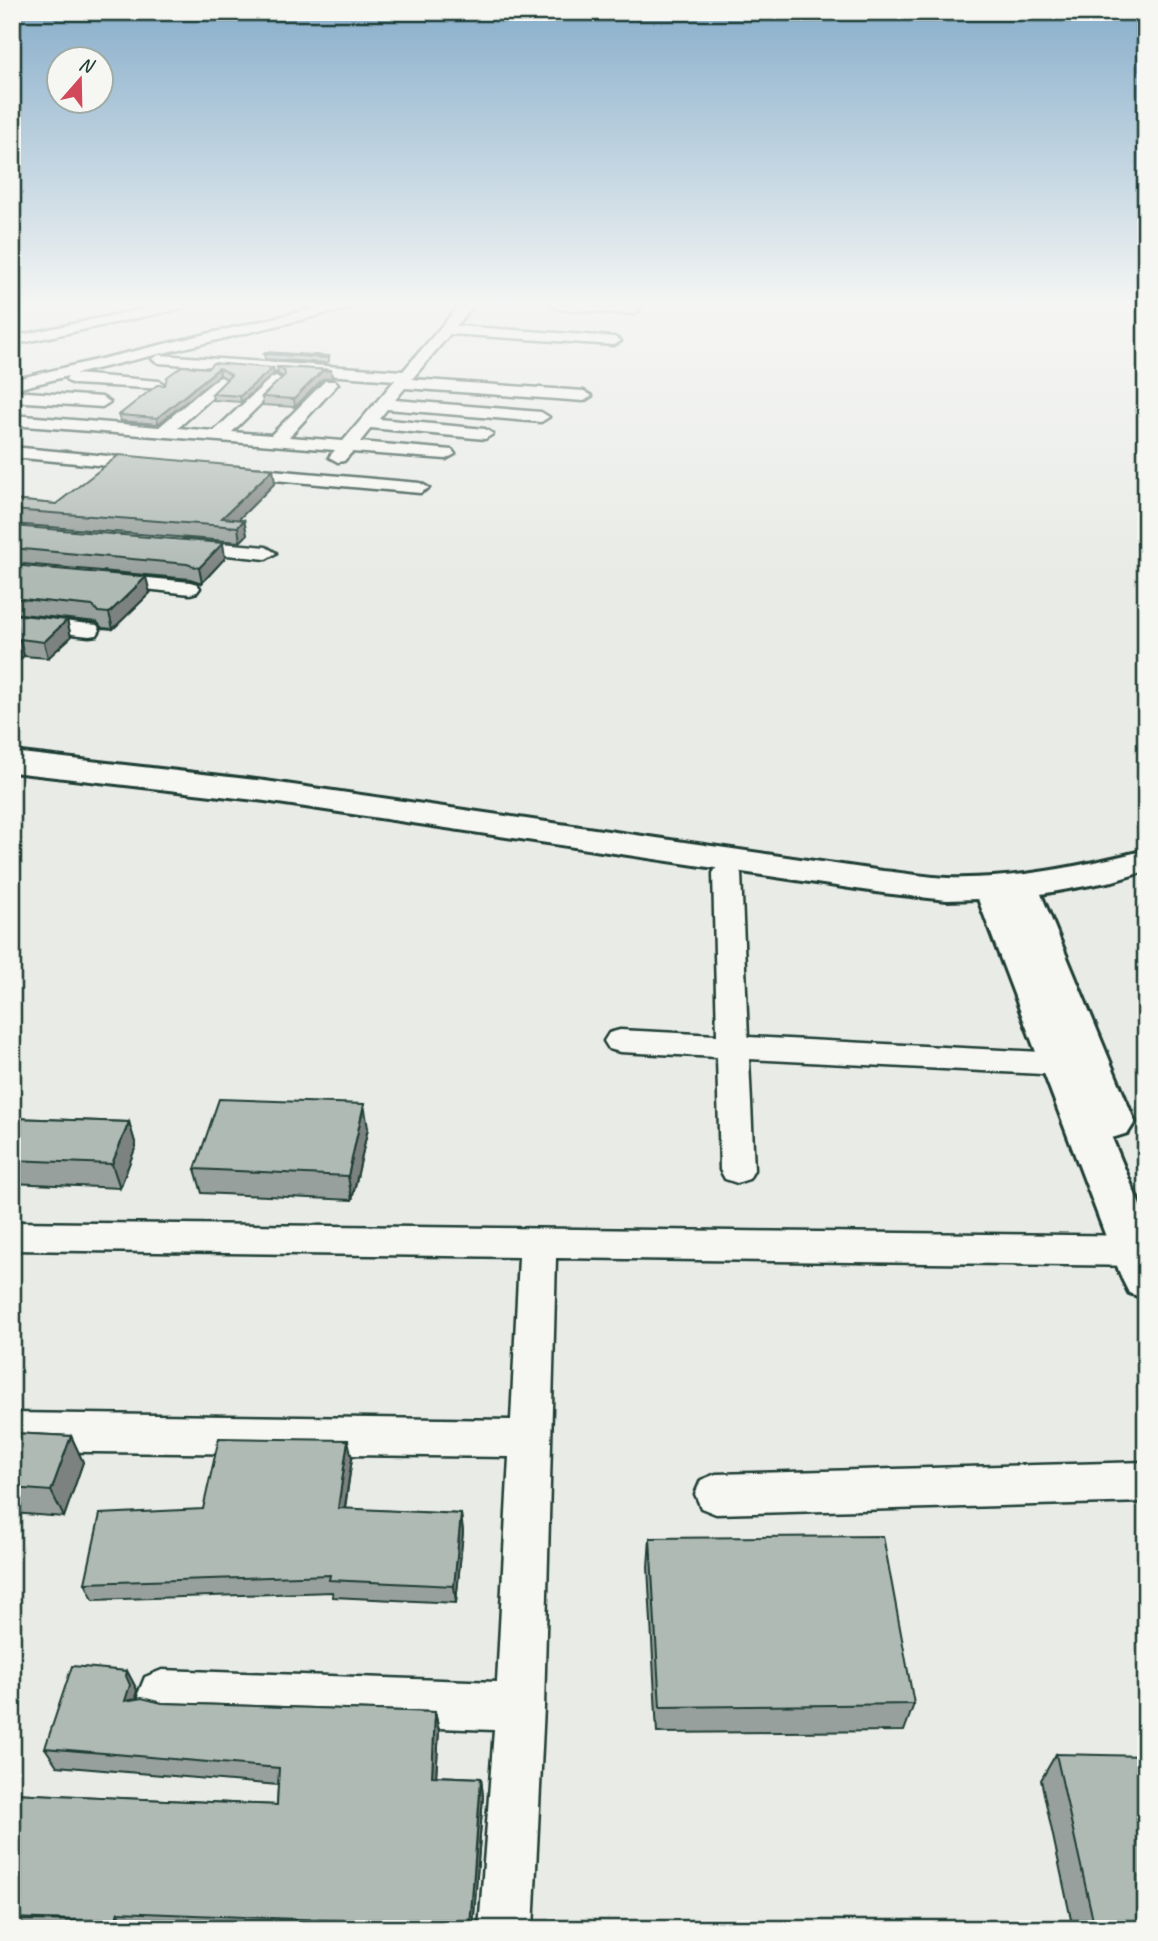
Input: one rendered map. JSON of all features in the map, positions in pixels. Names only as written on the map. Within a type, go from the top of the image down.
[{"type":"main road","points":[[12,762],[292,795],[883,882],[947,889],[1009,895],[1128,885],[1146,879]]},
{"type":"main road","points":[[12,778],[253,804],[542,844],[882,898],[951,905],[1009,895],[1146,860]]},
{"type":"main road","points":[[1009,895],[1061,1064],[1142,1260]]},
{"type":"main road","points":[[1009,895],[1146,1206]]},
{"type":"street","points":[[12,396],[102,402]]},
{"type":"street","points":[[103,427],[146,396]]},
{"type":"street","points":[[163,432],[205,396]]},
{"type":"street","points":[[218,436],[261,396]]},
{"type":"street","points":[[275,441],[319,396]]},
{"type":"street","points":[[318,479],[392,396]]},
{"type":"street","points":[[384,404],[541,417]]},
{"type":"street","points":[[12,420],[446,454]]},
{"type":"street","points":[[368,423],[485,435]]},
{"type":"street","points":[[12,452],[165,466]]},
{"type":"street","points":[[220,471],[420,488]]},
{"type":"street","points":[[159,544],[266,553]]},
{"type":"street","points":[[81,577],[190,588]]},
{"type":"street","points":[[92,597],[159,605]]},
{"type":"street","points":[[12,621],[89,630]]},
{"type":"street","points":[[727,873],[737,1170]]},
{"type":"street","points":[[620,1041],[1061,1064]]},
{"type":"street","points":[[12,1236],[538,1244],[1142,1260]]},
{"type":"street","points":[[506,1929],[520,1707],[538,1244]]},
{"type":"street","points":[[12,1432],[530,1439]]},
{"type":"street","points":[[716,1494],[1146,1482]]},
{"type":"street","points":[[162,1694],[520,1707]]},
{"type":"building","points":[[144,396],[185,396],[157,418],[119,415]]},
{"type":"building","points":[[263,396],[297,396],[294,399]]},
{"type":"building","points":[[119,455],[273,469],[222,518],[244,520],[238,527],[12,510],[12,500],[56,504]]},
{"type":"building","points":[[12,526],[223,543],[199,568],[187,564],[12,548]]},
{"type":"building","points":[[12,565],[146,577],[109,613],[98,612],[93,606],[12,598]]},
{"type":"building","points":[[12,614],[67,620],[44,642],[20,639],[12,646]]},
{"type":"building","points":[[219,1099],[364,1104],[348,1176],[195,1169]]},
{"type":"building","points":[[12,1118],[129,1122],[112,1164],[12,1160]]},
{"type":"building","points":[[12,1433],[71,1436],[51,1491],[12,1488]]},
{"type":"building","points":[[219,1438],[348,1440],[338,1508],[461,1514],[454,1586],[329,1580],[330,1575],[85,1583],[100,1514],[203,1509]]},
{"type":"building","points":[[883,1536],[914,1704],[660,1707],[650,1538]]},
{"type":"building","points":[[72,1666],[127,1671],[130,1685],[125,1701],[142,1698],[162,1703],[435,1712],[432,1776],[481,1778],[470,1926],[118,1912],[115,1922],[12,1918],[12,1793],[277,1805],[279,1768],[45,1748]]},
{"type":"building","points":[[1056,1754],[1146,1756],[1146,1929],[1095,1929]]}]
